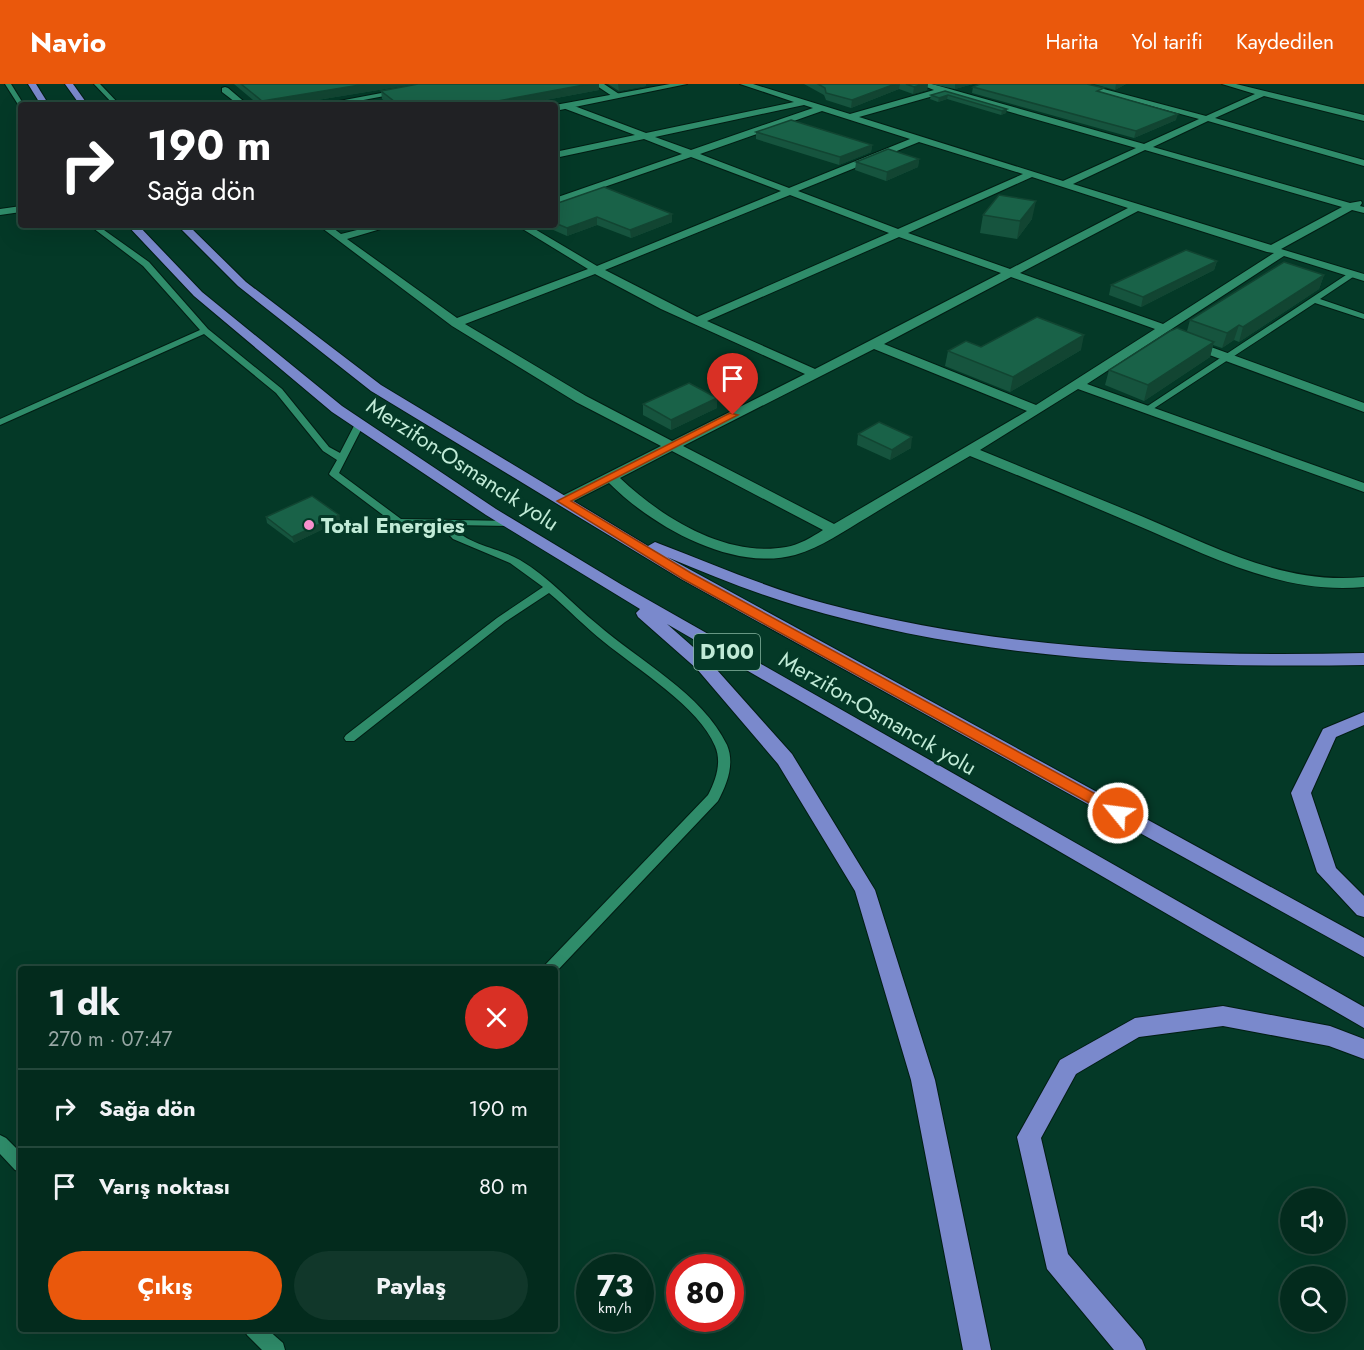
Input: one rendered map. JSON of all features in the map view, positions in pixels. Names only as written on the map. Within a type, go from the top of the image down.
[{"type":"highway","points":[[32,84],[43,102]]},
{"type":"highway","points":[[69,84],[82,102]]},
{"type":"highway","name":"Merzifon-Osmancık yolu","points":[[135,228],[198,294],[337,409],[509,523],[616,588],[1364,1018]]},
{"type":"highway","name":"Merzifon-Osmancık yolu","points":[[185,228],[242,284],[376,388],[687,576],[1364,948]]},
{"type":"highway","points":[[608,528],[758,588],[825,609],[900,627],[1032,648],[1105,655],[1210,660],[1364,659]]},
{"type":"highway","points":[[616,588],[703,665],[785,759],[865,890],[923,1080],[977,1350]]},
{"type":"highway","points":[[1364,718],[1329,733],[1301,793],[1327,872],[1364,909]]},
{"type":"highway","points":[[1132,1350],[1056,1260],[1029,1137],[1068,1067],[1135,1028],[1223,1016],[1330,1035],[1364,1049]]},
{"type":"street","points":[[339,102],[444,84]]},
{"type":"street","points":[[598,84],[618,96]]},
{"type":"street","points":[[560,107],[683,84]]},
{"type":"street","points":[[744,84],[1364,279]]},
{"type":"street","points":[[923,84],[1364,210]]},
{"type":"street","points":[[1075,84],[1209,118],[1364,163]]},
{"type":"street","points":[[1226,84],[1364,118]]},
{"type":"street","points":[[222,87],[240,102]]},
{"type":"street","points":[[957,94],[974,87]]},
{"type":"street","points":[[358,90],[373,102]]},
{"type":"street","points":[[850,117],[943,90]]},
{"type":"street","points":[[1064,184],[1263,93]]},
{"type":"street","points":[[558,154],[804,103]]},
{"type":"street","points":[[560,107],[1010,272],[1364,408]]},
{"type":"street","points":[[558,200],[822,108]]},
{"type":"street","points":[[456,323],[596,270],[787,190],[918,139]]},
{"type":"street","points":[[698,321],[1032,174]]},
{"type":"street","points":[[611,477],[637,501],[695,534],[722,546],[754,552],[786,552],[813,543],[1036,410],[1164,330],[1277,251],[1364,199]]},
{"type":"street","points":[[563,501],[673,447],[1137,207]]},
{"type":"street","points":[[0,212],[18,209]]},
{"type":"street","points":[[327,228],[456,323],[582,399],[836,531]]},
{"type":"street","points":[[339,238],[377,228]]},
{"type":"street","points":[[526,228],[596,270],[665,307],[814,373]]},
{"type":"street","points":[[874,344],[1036,410]]},
{"type":"street","points":[[1076,384],[1364,488]]},
{"type":"street","points":[[969,450],[1252,567],[1308,583],[1354,584],[1364,582]]},
{"type":"lane","points":[[8,84],[19,102]]},
{"type":"lane","points":[[97,84],[114,102]]},
{"type":"lane","points":[[96,228],[146,264],[205,331],[279,391],[326,449],[342,459]]},
{"type":"lane","points":[[1147,409],[1352,275]]},
{"type":"lane","points":[[1314,300],[1364,317]]},
{"type":"lane","points":[[0,422],[205,331]]},
{"type":"lane","points":[[359,424],[334,474],[399,522],[509,523]]},
{"type":"lane","points":[[444,522],[447,529],[461,540],[512,560],[549,588],[596,630],[689,705],[720,743],[724,764],[719,787],[704,808],[552,966]]},
{"type":"lane","points":[[350,738],[501,620],[549,588]]},
{"type":"lane","points":[[0,1143],[18,1161]]},
{"type":"lane","points":[[256,1332],[276,1350]]},
{"type":"building","points":[[241,84],[366,84],[262,101]]},
{"type":"building","points":[[418,84],[589,84],[492,102],[395,102],[381,91]]},
{"type":"building","points":[[818,84],[895,84],[852,100],[826,93],[825,88]]},
{"type":"building","points":[[906,84],[923,84],[914,87]]},
{"type":"building","points":[[980,84],[1087,84],[1104,88],[1097,91],[1178,114],[1136,131],[973,87]]},
{"type":"building","points":[[945,91],[1007,109],[1002,111],[948,95],[939,98],[931,95]]},
{"type":"building","points":[[791,120],[872,145],[840,157],[756,132]]},
{"type":"building","points":[[888,149],[919,159],[887,172],[856,162]]},
{"type":"building","points":[[604,187],[672,214],[630,230],[597,217],[567,228],[558,224],[558,203]]},
{"type":"building","points":[[999,195],[1036,201],[1020,221],[983,215]]},
{"type":"building","points":[[1186,250],[1217,261],[1143,297],[1111,285]]},
{"type":"building","points":[[1284,262],[1324,275],[1243,327],[1239,325],[1227,333],[1190,320]]},
{"type":"building","points":[[1037,317],[1084,335],[1013,377],[948,351],[966,341],[981,347]]},
{"type":"building","points":[[1177,328],[1214,342],[1148,385],[1109,370],[1170,331]]},
{"type":"building","points":[[689,383],[717,398],[671,420],[643,404]]},
{"type":"building","points":[[879,422],[912,437],[892,450],[858,434]]},
{"type":"building","points":[[312,496],[339,515],[292,537],[266,517]]},
{"type":"place","name":"Total Energies","points":[[309,525]]},
{"type":"route","points":[[733,415],[563,501],[687,576],[1118,813]]}]
